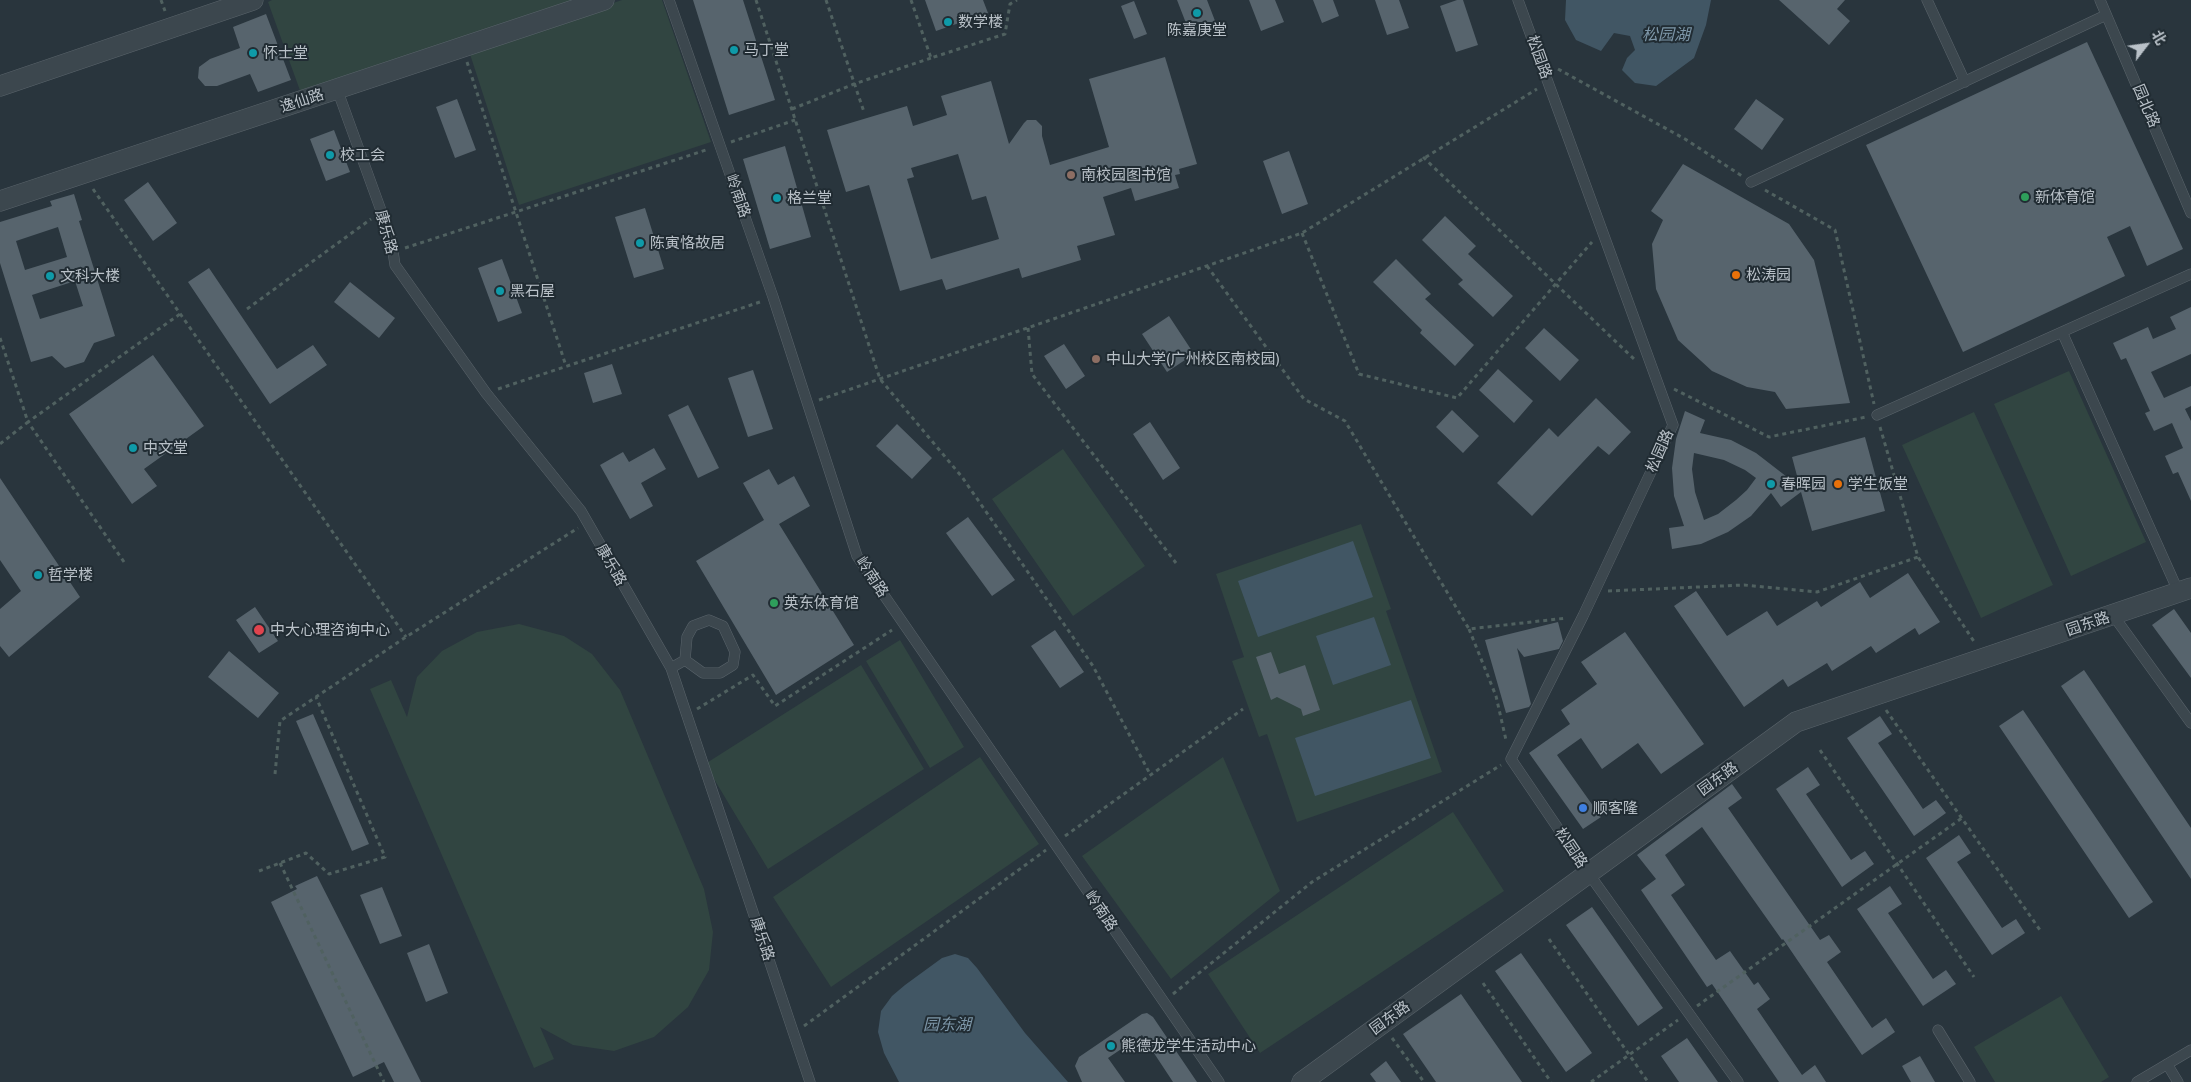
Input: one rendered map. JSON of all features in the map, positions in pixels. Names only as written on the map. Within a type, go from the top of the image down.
[{"type":"street","points":[[0,86],[253,0]]},
{"type":"street","name":"逸仙路","points":[[0,201],[604,0]]},
{"type":"street","name":"园东路","points":[[1302,1082],[1796,722],[2185,590]]},
{"type":"lane","name":"岭南路","points":[[669,0],[773,297],[857,556],[1219,1082]]},
{"type":"lane","name":"松园路","points":[[1518,0],[1673,425],[1583,616],[1511,759],[1589,874],[1738,1082]]},
{"type":"lane","points":[[1927,0],[1965,82]]},
{"type":"lane","name":"园北路","points":[[2100,0],[2191,213]]},
{"type":"lane","points":[[1751,182],[2106,15]]},
{"type":"lane","name":"康乐路","points":[[337,89],[391,238],[395,265],[486,393],[581,511],[671,668],[810,1082]]},
{"type":"lane","points":[[1877,415],[2191,274]]},
{"type":"lane","points":[[2062,332],[2185,590]]},
{"type":"lane","points":[[2113,615],[2191,723]]},
{"type":"lane","points":[[709,620],[723,626],[735,652],[733,665],[720,673],[703,674],[685,660],[687,637],[693,626],[709,620]]},
{"type":"lane","points":[[671,668],[685,660]]},
{"type":"lane","points":[[1938,1030],[1970,1082]]},
{"type":"lane","points":[[2137,1082],[2191,1050]]},
{"type":"lane","points":[[2168,1064],[2178,1082]]},
{"type":"path","points":[[756,0],[880,379],[962,477],[1094,666],[1150,774]]},
{"type":"path","points":[[826,0],[864,112]]},
{"type":"path","points":[[911,0],[931,58]]},
{"type":"path","points":[[792,108],[854,84],[1005,34],[1010,4],[1017,0]]},
{"type":"path","points":[[462,47],[566,366]]},
{"type":"path","points":[[1540,59],[1685,140],[1751,182],[1835,230],[1877,415],[1918,557],[1986,659]]},
{"type":"path","points":[[808,404],[1302,233],[1548,82]]},
{"type":"path","points":[[393,252],[795,120]]},
{"type":"path","points":[[82,174],[406,637]]},
{"type":"path","points":[[247,309],[382,212]]},
{"type":"path","points":[[1302,233],[1359,374],[1457,398],[1602,231]]},
{"type":"path","points":[[1164,1002],[1312,882],[1511,759],[1496,696],[1469,630],[1345,421],[1304,399],[1207,266]]},
{"type":"path","points":[[486,393],[773,297]]},
{"type":"path","points":[[0,444],[180,314]]},
{"type":"path","points":[[1028,328],[1032,374],[1176,563]]},
{"type":"path","points":[[0,338],[28,422],[124,562]]},
{"type":"path","points":[[275,774],[280,721],[406,637],[587,523]]},
{"type":"path","points":[[1594,591],[1744,585],[1817,592],[1918,557]]},
{"type":"path","points":[[1469,630],[1583,616]]},
{"type":"path","points":[[687,715],[753,675],[775,706],[903,623]]},
{"type":"path","points":[[1876,695],[2040,930]]},
{"type":"path","points":[[260,871],[306,853],[329,874],[385,857],[316,697]]},
{"type":"path","points":[[794,1034],[1150,774],[1243,709]]},
{"type":"path","points":[[1820,750],[1974,977]]},
{"type":"path","points":[[1591,1082],[1962,818]]},
{"type":"path","points":[[280,864],[384,1082]]},
{"type":"path","points":[[1549,939],[1648,1082]]},
{"type":"path","points":[[1483,983],[1551,1082]]},
{"type":"path","points":[[1382,1024],[1424,1082]]},
{"type":"green space","points":[[272,0],[593,0],[302,96],[268,2]]},
{"type":"green space","points":[[622,0],[662,0],[711,142],[519,205],[469,51]]},
{"type":"green space","points":[[2069,371],[2146,542],[2071,576],[1994,404]]},
{"type":"green space","points":[[1974,412],[2053,585],[1981,618],[1902,445]]},
{"type":"green space","points":[[1063,449],[1145,566],[1073,616],[992,499]]},
{"type":"green space","points":[[1361,524],[1391,609],[1386,611],[1442,772],[1297,822],[1267,734],[1259,737],[1232,661],[1244,657],[1216,574]]},
{"type":"green space","points":[[519,624],[564,636],[592,654],[620,690],[704,889],[713,932],[709,970],[688,1007],[654,1037],[614,1051],[573,1045],[540,1027],[554,1059],[534,1068],[370,689],[391,680],[407,717],[417,677],[442,651],[477,632]]},
{"type":"green space","points":[[900,640],[964,747],[930,768],[866,661]]},
{"type":"green space","points":[[861,665],[924,769],[768,869],[705,764]]},
{"type":"green space","points":[[980,757],[1039,844],[831,987],[773,897]]},
{"type":"green space","points":[[1223,757],[1280,891],[1171,979],[1082,856]]},
{"type":"green space","points":[[1453,812],[1504,891],[1260,1053],[1208,974]]},
{"type":"green space","points":[[2061,996],[2109,1077],[2101,1082],[1995,1082],[1974,1047]]},
{"type":"water","name":"松园湖","points":[[1566,0],[1711,0],[1706,25],[1694,58],[1656,86],[1635,83],[1622,70],[1627,58],[1635,50],[1630,36],[1614,33],[1601,51],[1576,40],[1565,20]]},
{"type":"water","points":[[1353,541],[1373,597],[1258,637],[1238,581]]},
{"type":"water","points":[[1374,617],[1391,665],[1333,685],[1316,636]]},
{"type":"water","points":[[1411,700],[1431,758],[1315,796],[1295,738]]},
{"type":"water","name":"园东湖","points":[[955,954],[968,958],[977,968],[1025,1033],[1068,1082],[899,1082],[884,1053],[878,1032],[881,1011],[892,996],[905,985],[942,958]]},
{"type":"building","name":"马丁堂","points":[[693,0],[743,0],[775,100],[729,115]]},
{"type":"building","name":"数学楼","points":[[925,0],[983,0],[988,13],[936,31]]},
{"type":"building","name":"陈嘉庚堂","points":[[1177,0],[1207,0],[1217,26],[1191,36]]},
{"type":"building","points":[[1249,0],[1275,0],[1284,22],[1261,31]]},
{"type":"building","points":[[1313,0],[1333,0],[1339,16],[1322,23]]},
{"type":"building","points":[[1375,0],[1399,0],[1409,28],[1387,35]]},
{"type":"building","points":[[1457,0],[1463,0],[1478,45],[1456,52],[1440,6]]},
{"type":"building","points":[[1779,0],[1845,0],[1837,9],[1850,21],[1829,45]]},
{"type":"building","points":[[1134,1],[1147,34],[1134,39],[1121,6]]},
{"type":"building","name":"怀士堂","points":[[266,14],[291,80],[258,92],[250,74],[217,86],[205,86],[198,78],[199,67],[210,59],[240,48],[233,27]]},
{"type":"building","name":"新体育馆","points":[[2087,42],[2183,249],[2147,266],[2130,226],[2107,237],[2125,276],[1963,352],[1866,145]]},
{"type":"building","name":"南校园图书馆","points":[[1165,57],[1197,164],[1179,169],[1180,174],[1175,175],[1179,188],[1135,201],[1131,188],[1103,197],[1115,235],[1077,246],[1081,260],[1022,278],[1019,268],[946,290],[942,279],[900,291],[869,185],[846,192],[827,130],[907,106],[913,126],[947,115],[941,96],[991,81],[1009,144],[1027,120],[1036,120],[1042,126],[1042,136],[1050,165],[1109,147],[1089,79]],"holes":[[[958,154],[972,200],[986,196],[999,239],[931,259],[907,179],[914,177],[911,168]]]},
{"type":"building","points":[[457,99],[476,150],[455,158],[436,107]]},
{"type":"building","points":[[1756,99],[1784,119],[1762,150],[1734,129]]},
{"type":"building","name":"校工会","points":[[334,130],[350,172],[326,181],[310,139]]},
{"type":"building","name":"格兰堂","points":[[785,146],[811,237],[770,249],[743,159]]},
{"type":"building","points":[[1289,151],[1308,204],[1282,214],[1263,161]]},
{"type":"building","name":"松涛园","points":[[1683,164],[1789,224],[1814,260],[1850,403],[1786,409],[1775,392],[1747,387],[1712,371],[1678,340],[1656,289],[1652,244],[1663,220],[1651,211]]},
{"type":"building","points":[[148,182],[177,223],[153,241],[124,200]]},
{"type":"building","name":"文科大楼","points":[[74,194],[82,220],[79,221],[115,336],[94,343],[84,362],[65,368],[52,356],[31,362],[0,263],[0,222],[52,206],[50,201]],"holes":[[[58,227],[67,257],[25,270],[16,241]],[[75,281],[83,306],[40,319],[32,295]]]},
{"type":"building","name":"陈寅恪故居","points":[[645,208],[664,269],[634,278],[615,217]]},
{"type":"building","points":[[1445,216],[1476,246],[1468,254],[1513,296],[1493,317],[1458,284],[1463,280],[1422,240]]},
{"type":"building","name":"黑石屋","points":[[502,259],[522,313],[498,322],[478,268]]},
{"type":"building","points":[[1396,259],[1431,294],[1425,299],[1474,345],[1455,366],[1420,333],[1422,330],[1373,282]]},
{"type":"building","points":[[209,268],[277,369],[313,345],[327,365],[270,404],[188,282]]},
{"type":"building","points":[[350,282],[395,318],[379,338],[334,302]]},
{"type":"building","points":[[2191,307],[2191,354],[2151,372],[2164,398],[2191,386],[2191,406],[2185,409],[2191,421],[2191,501],[2178,472],[2173,474],[2165,456],[2183,448],[2172,423],[2154,431],[2145,413],[2150,411],[2126,358],[2121,360],[2113,343],[2148,327],[2153,339],[2176,329],[2170,317]]},
{"type":"building","points":[[1169,316],[1194,354],[1167,372],[1142,334]]},
{"type":"building","points":[[1544,328],[1579,360],[1560,381],[1525,348]]},
{"type":"building","points":[[1064,344],[1085,376],[1066,389],[1044,356]]},
{"type":"building","name":"中文堂","points":[[153,355],[204,426],[144,469],[157,486],[132,504],[69,414]]},
{"type":"building","points":[[612,364],[622,394],[593,403],[584,373]]},
{"type":"building","points":[[1498,369],[1533,401],[1514,423],[1479,390]]},
{"type":"building","points":[[753,370],[773,429],[748,437],[728,378]]},
{"type":"building","points":[[1596,398],[1631,432],[1609,455],[1598,446],[1532,516],[1497,483],[1549,428],[1558,437]]},
{"type":"building","points":[[688,405],[719,468],[698,478],[668,415]]},
{"type":"building","points":[[1452,410],[1479,436],[1463,453],[1436,427]]},
{"type":"building","points":[[1685,411],[1705,420],[1700,433],[1731,440],[1756,453],[1800,487],[1792,457],[1865,437],[1885,511],[1812,531],[1801,492],[1781,507],[1771,493],[1751,516],[1728,532],[1701,544],[1672,549],[1669,528],[1684,526],[1674,496],[1672,468],[1676,439]],"holes":[[[1694,453],[1724,460],[1745,470],[1756,478],[1736,500],[1718,514],[1704,520],[1695,492],[1692,469]]]},
{"type":"building","points":[[1150,422],[1180,468],[1163,480],[1133,434]]},
{"type":"building","points":[[897,424],[932,458],[912,479],[876,446]]},
{"type":"building","points":[[654,448],[666,469],[641,483],[653,506],[630,519],[600,465],[623,452],[629,462]]},
{"type":"building","name":"英东体育馆","points":[[769,469],[778,485],[794,476],[810,506],[779,524],[854,645],[776,695],[696,561],[764,520],[743,483]]},
{"type":"building","name":"哲学楼","points":[[0,478],[80,597],[9,657],[0,646],[0,609],[21,591],[0,560]]},
{"type":"building","points":[[968,517],[1015,580],[992,596],[946,533]]},
{"type":"building","points":[[1908,573],[1940,622],[1919,635],[1915,628],[1876,653],[1871,646],[1832,671],[1827,663],[1788,687],[1783,679],[1744,707],[1674,606],[1696,591],[1727,636],[1767,611],[1777,626],[1817,601],[1821,607],[1860,582],[1870,598]]},
{"type":"building","points":[[255,607],[278,641],[259,653],[236,620]]},
{"type":"building","points":[[2174,609],[2191,633],[2191,678],[2152,625]]},
{"type":"building","points":[[1558,622],[1563,641],[1559,649],[1524,657],[1517,648],[1531,704],[1529,707],[1506,713],[1485,640]]},
{"type":"building","points":[[1055,630],[1084,672],[1060,688],[1031,646]]},
{"type":"building","points":[[1625,632],[1704,744],[1661,774],[1638,743],[1602,769],[1581,738],[1557,755],[1601,817],[1583,829],[1529,753],[1570,724],[1561,710],[1597,684],[1581,662]]},
{"type":"building","points":[[229,651],[279,693],[258,718],[208,677]]},
{"type":"building","points":[[1271,652],[1279,674],[1305,665],[1320,710],[1303,716],[1301,709],[1277,697],[1271,700],[1256,657]]},
{"type":"building","points":[[2084,670],[2191,828],[2191,879],[2061,686]]},
{"type":"building","points":[[2023,710],[2153,902],[2129,918],[1999,726]]},
{"type":"building","points":[[313,714],[369,844],[352,851],[296,721]]},
{"type":"building","points":[[1880,716],[1892,734],[1878,743],[1923,809],[1936,800],[1946,813],[1914,836],[1847,738]]},
{"type":"building","points":[[1808,767],[1820,785],[1806,794],[1851,860],[1865,851],[1874,864],[1842,887],[1776,789]]},
{"type":"building","points":[[1732,784],[1742,798],[1728,808],[1820,940],[1829,935],[1841,952],[1827,962],[1872,1028],[1886,1018],[1895,1032],[1862,1055],[1783,939],[1702,827],[1665,855],[1685,885],[1671,895],[1716,960],[1730,951],[1754,985],[1758,982],[1770,999],[1757,1009],[1802,1075],[1815,1065],[1826,1082],[1779,1082],[1712,984],[1707,987],[1641,890],[1656,879],[1637,855]]},
{"type":"building","points":[[1959,835],[1971,853],[1957,862],[2002,928],[2016,919],[2025,933],[1992,955],[1926,858]]},
{"type":"building","points":[[317,876],[421,1082],[394,1082],[384,1062],[353,1077],[271,902],[297,889],[295,886]]},
{"type":"building","points":[[1890,886],[1902,904],[1888,913],[1933,979],[1946,970],[1956,984],[1923,1006],[1857,909]]},
{"type":"building","points":[[382,887],[402,936],[380,944],[360,895]]},
{"type":"building","points":[[1592,907],[1663,1008],[1638,1026],[1566,925]]},
{"type":"building","points":[[429,944],[448,993],[426,1002],[407,953]]},
{"type":"building","points":[[1521,953],[1592,1053],[1566,1072],[1495,971]]},
{"type":"building","points":[[1461,994],[1522,1082],[1436,1082],[1403,1034]]},
{"type":"building","name":"熊德龙学生活动中心","points":[[1147,1013],[1153,1017],[1197,1082],[1173,1082],[1142,1035],[1108,1058],[1125,1082],[1082,1082],[1075,1066],[1079,1057],[1142,1014]]},
{"type":"building","points":[[1687,1038],[1718,1082],[1679,1082],[1661,1056]]},
{"type":"building","points":[[1920,1056],[1935,1082],[1911,1082],[1902,1066]]},
{"type":"building","points":[[1386,1061],[1401,1082],[1376,1082],[1370,1074]]},
{"type":"place","name":"陈嘉庚堂","points":[[1197,13]]},
{"type":"place","name":"数学楼","points":[[948,22]]},
{"type":"place","name":"马丁堂","points":[[734,50]]},
{"type":"place","name":"怀士堂","points":[[253,53]]},
{"type":"place","name":"校工会","points":[[330,155]]},
{"type":"place","name":"南校园图书馆","points":[[1071,175]]},
{"type":"place","name":"新体育馆","points":[[2025,197]]},
{"type":"place","name":"格兰堂","points":[[777,198]]},
{"type":"place","name":"陈寅恪故居","points":[[640,243]]},
{"type":"place","name":"松涛园","points":[[1736,275]]},
{"type":"place","name":"文科大楼","points":[[50,276]]},
{"type":"place","name":"黑石屋","points":[[500,291]]},
{"type":"place","name":"中山大学(广州校区南校园)","points":[[1096,359]]},
{"type":"place","name":"中文堂","points":[[133,448]]},
{"type":"place","name":"春晖园","points":[[1771,484]]},
{"type":"place","name":"学生饭堂","points":[[1838,484]]},
{"type":"place","name":"哲学楼","points":[[38,575]]},
{"type":"place","name":"英东体育馆","points":[[774,603]]},
{"type":"place","name":"中大心理咨询中心","points":[[259,630]]},
{"type":"place","name":"顺客隆","points":[[1583,808]]},
{"type":"place","name":"熊德龙学生活动中心","points":[[1111,1046]]}]
